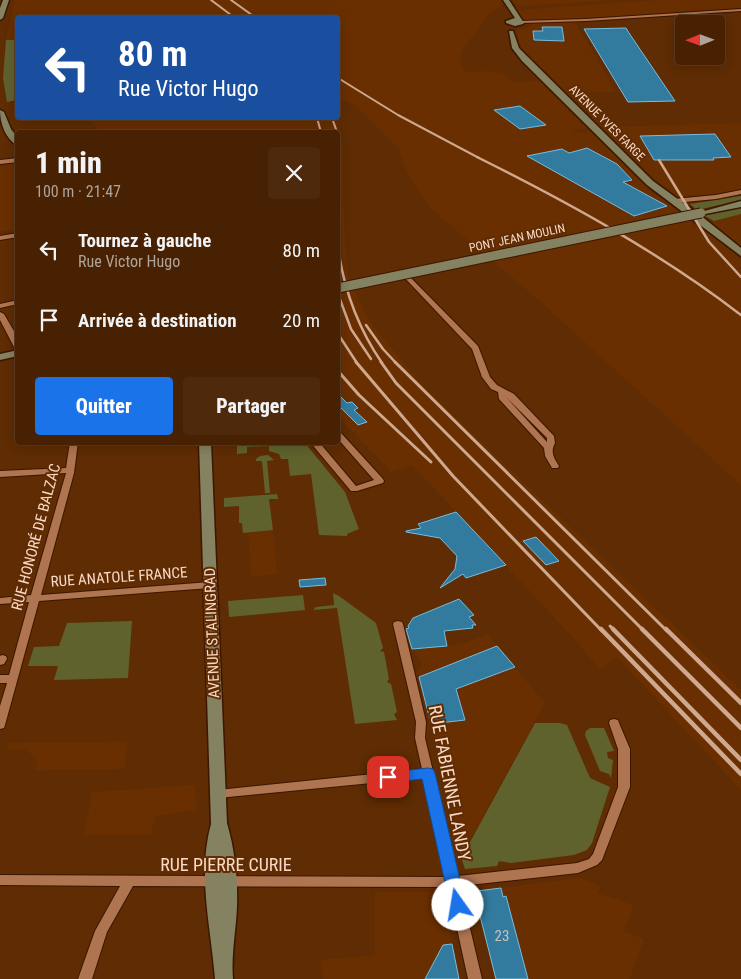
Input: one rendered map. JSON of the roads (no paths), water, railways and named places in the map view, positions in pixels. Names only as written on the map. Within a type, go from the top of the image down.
[{"type":"street","points":[[0,18],[6,0]]},
{"type":"street","points":[[506,0],[512,12],[514,24],[741,10]]},
{"type":"street","name":"AVENUE YVES FARGE","points":[[514,24],[511,46],[650,184],[741,253]]},
{"type":"street","points":[[0,112],[7,129],[15,140]]},
{"type":"street","points":[[0,162],[15,160]]},
{"type":"street","points":[[674,201],[716,197],[741,192]]},
{"type":"street","name":"PONT JEAN MOULIN","points":[[340,288],[741,204]]},
{"type":"street","points":[[0,238],[15,236]]},
{"type":"street","points":[[404,274],[475,348],[486,378],[502,392],[502,398],[548,448],[549,456],[555,466]]},
{"type":"street","points":[[0,306],[15,303]]},
{"type":"street","points":[[0,314],[15,342]]},
{"type":"street","points":[[0,357],[15,354]]},
{"type":"street","points":[[317,445],[354,489],[380,481],[340,437]]},
{"type":"street","name":"RUE HONORÉ DE BALZAC","points":[[0,725],[70,470],[74,445]]},
{"type":"street","name":"AVENUE STALINGRAD","points":[[205,445],[220,823],[214,847],[221,881],[215,906],[223,957],[224,979]]},
{"type":"street","points":[[0,474],[70,470]]},
{"type":"street","name":"RUE ANATOLE FRANCE","points":[[0,601],[210,585]]},
{"type":"street","name":"RUE FABIENNE LANDY","points":[[398,624],[421,722],[420,738],[475,979]]},
{"type":"street","points":[[0,679],[13,679]]},
{"type":"street","name":"RUE PIERRE CURIE","points":[[0,880],[453,882],[578,868],[593,862],[602,849],[624,787],[624,748],[614,723]]},
{"type":"street","points":[[218,794],[428,773]]},
{"type":"street","points":[[85,979],[101,931],[130,881]]},
{"type":"railway","points":[[211,0],[231,15]]},
{"type":"railway","points":[[231,0],[252,15]]},
{"type":"railway","points":[[340,79],[398,115],[479,158]]},
{"type":"railway","points":[[318,120],[320,130]]},
{"type":"railway","points":[[333,120],[336,130]]},
{"type":"railway","points":[[477,157],[546,192],[646,249],[741,315]]},
{"type":"railway","points":[[659,160],[709,242],[741,277]]},
{"type":"railway","points":[[340,259],[353,308],[373,350],[382,363]]},
{"type":"railway","points":[[340,299],[351,329],[371,359]]},
{"type":"railway","points":[[366,325],[383,349],[396,363]]},
{"type":"railway","points":[[340,337],[357,363]]},
{"type":"railway","points":[[356,362],[453,476],[602,631]]},
{"type":"railway","points":[[381,362],[396,383],[741,728]]},
{"type":"railway","points":[[396,363],[667,631]]},
{"type":"railway","points":[[340,373],[359,395],[431,462]]},
{"type":"railway","points":[[610,626],[613,629]]},
{"type":"railway","points":[[601,629],[741,774]]},
{"type":"railway","points":[[613,629],[741,760]]},
{"type":"railway","points":[[666,629],[741,703]]}]
